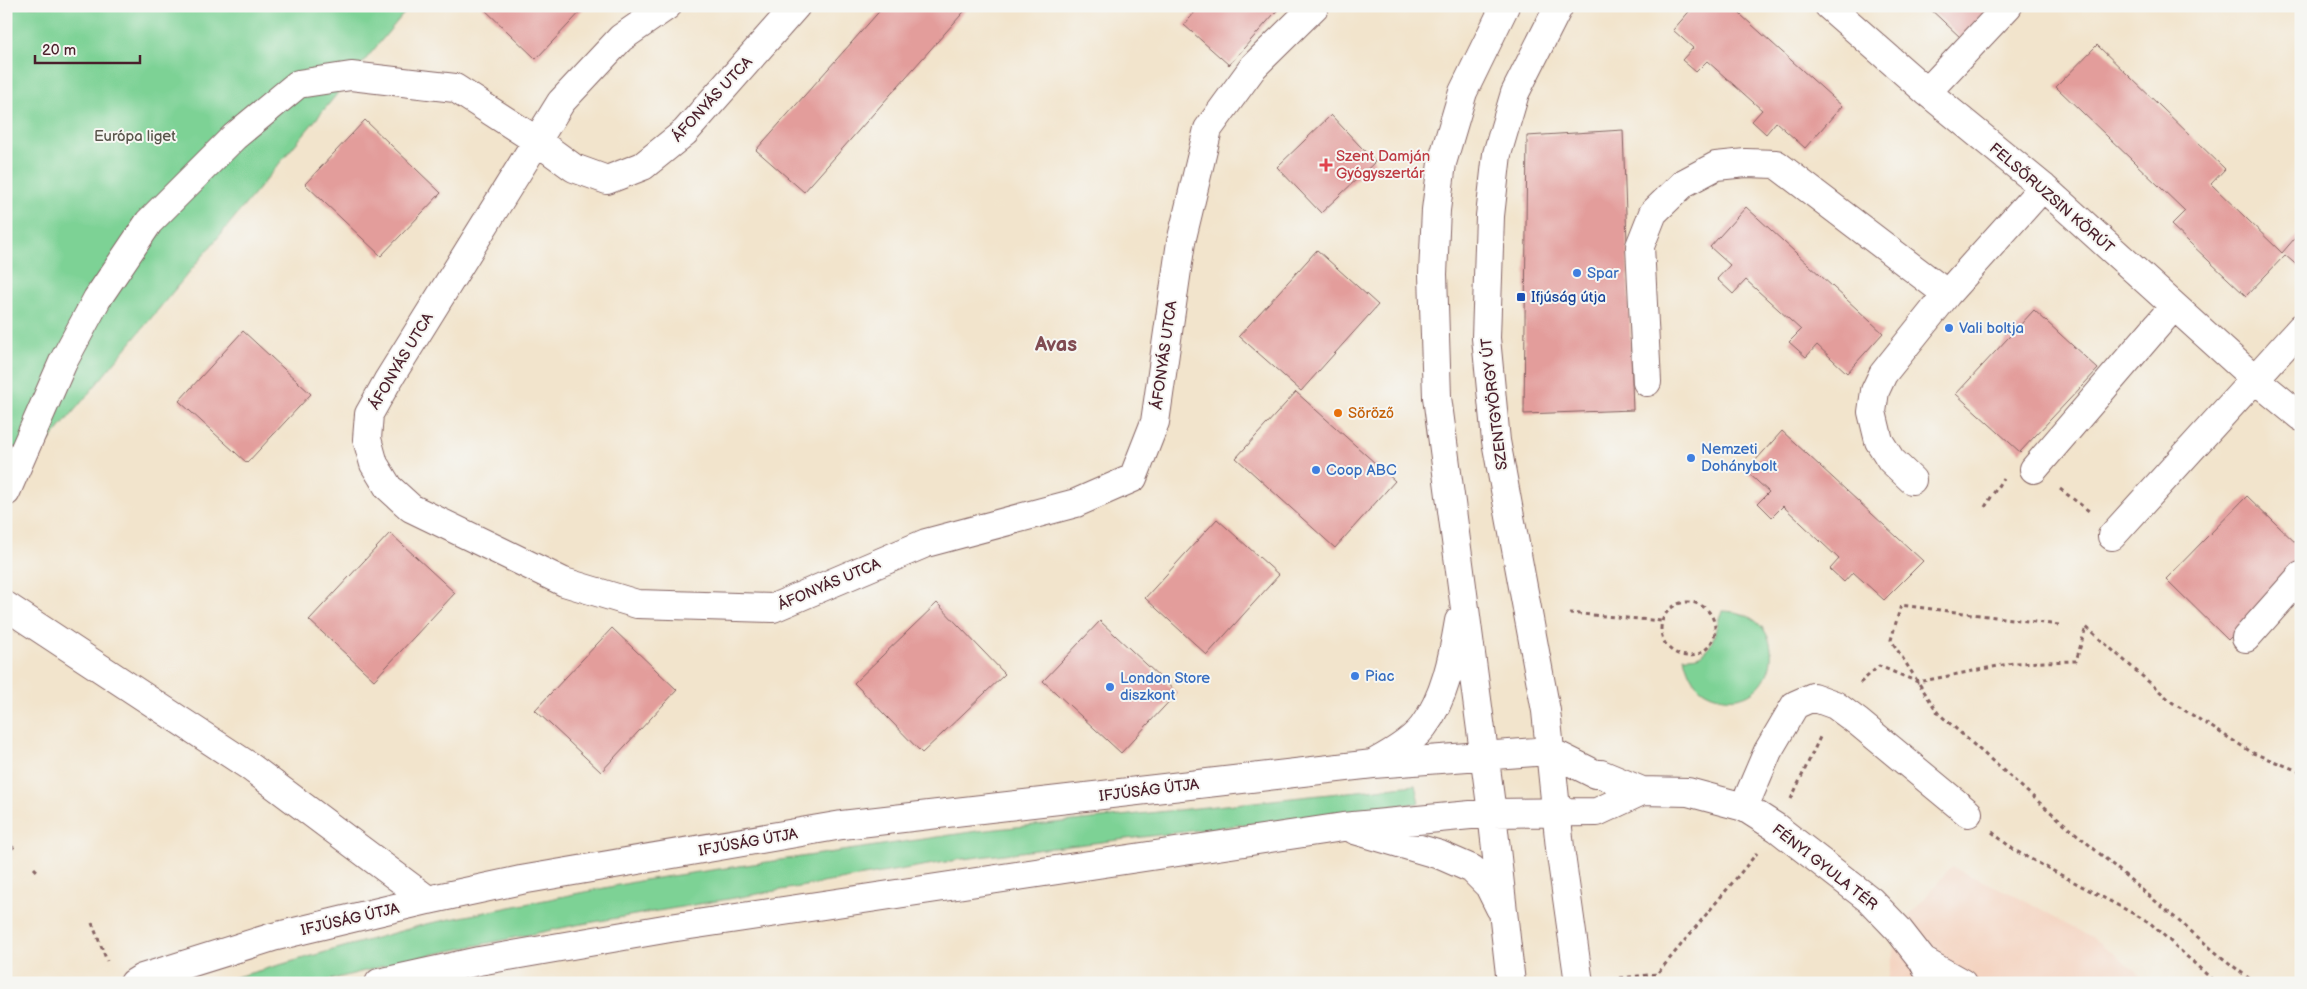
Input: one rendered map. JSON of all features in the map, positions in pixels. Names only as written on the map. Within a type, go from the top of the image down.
[{"type":"street","name":"ÁFONYÁS UTCA","points":[[667,6],[621,38],[562,102],[369,414],[367,439],[374,464],[388,487],[411,508],[564,582],[637,604],[708,608],[773,608],[926,543],[1076,503],[1133,478],[1155,422],[1181,242],[1208,129],[1254,66],[1315,6]]},
{"type":"street","name":"ÁFONYÁS UTCA","points":[[537,141],[574,168],[607,180],[643,166],[685,132],[796,6]]},
{"type":"street","points":[[1505,6],[1463,92],[1442,163],[1436,210],[1433,274],[1437,397],[1492,813],[1512,983]]},
{"type":"street","name":"SZENTGYÖRGY ÚT","points":[[1557,812],[1546,711],[1496,441],[1486,338],[1490,216],[1497,154],[1515,93],[1559,6]]},
{"type":"street","name":"FELSŐRUZSIN KÖRÚT","points":[[1829,6],[1927,92],[2043,187],[2256,380],[2301,417]]},
{"type":"street","points":[[1927,92],[2008,6]]},
{"type":"street","points":[[6,492],[63,362],[96,299],[149,222],[234,137],[298,84],[351,76],[455,88],[537,141]]},
{"type":"street","points":[[1647,382],[1640,246],[1653,213],[1684,183],[1716,166],[1746,163],[1776,164],[1947,294]]},
{"type":"street","points":[[1912,480],[1891,460],[1879,441],[1872,412],[1875,391],[1883,374],[1947,294],[2043,187]]},
{"type":"street","points":[[2044,476],[2174,306]]},
{"type":"street","points":[[2112,536],[2256,380],[2301,328]]},
{"type":"street","points":[[2246,638],[2301,576]]},
{"type":"street","name":"IFJÚSÁG ÚTJA","points":[[1373,764],[1397,750],[1422,729],[1437,706],[1454,652],[1463,600]]},
{"type":"street","points":[[6,606],[249,766],[428,900]]},
{"type":"street","points":[[1744,807],[1768,751],[1795,705],[1813,696],[1835,705],[1968,812]]},
{"type":"street","name":"IFJÚSÁG ÚTJA","points":[[134,983],[272,937],[428,900],[521,880],[842,826],[1373,764],[1550,751]]},
{"type":"street","name":"FÉNYI GYULA TÉR","points":[[1550,751],[1595,774],[1601,774],[1642,791],[1688,792],[1744,807],[1777,828],[1870,900],[1898,930],[1929,972],[1962,983]]},
{"type":"street","name":"FÉNYI GYULA TÉR","points":[[1557,812],[1597,812],[1642,791]]},
{"type":"street","points":[[379,983],[479,961],[670,928],[1343,827],[1492,813],[1557,812],[1579,983]]},
{"type":"street","points":[[1343,827],[1440,855],[1472,869],[1489,886],[1503,914]]},
{"type":"path","points":[[1985,507],[2005,475]]},
{"type":"path","points":[[2044,476],[2089,511]]},
{"type":"path","points":[[1682,603],[1699,604],[1706,609],[1715,624],[1713,641],[1700,654],[1682,656],[1674,653],[1662,639],[1662,621],[1674,606],[1682,603]]},
{"type":"path","points":[[2059,625],[1901,605],[1891,640],[1938,713],[2040,803],[2220,956],[2256,983]]},
{"type":"path","points":[[1569,612],[1662,621]]},
{"type":"path","points":[[1620,978],[1657,974],[1777,828],[1835,705],[1879,666],[1918,682],[2013,663],[2076,662],[2086,627],[2173,703],[2253,753],[2301,772]]},
{"type":"path","points":[[1968,812],[2014,850],[2149,922],[2216,983]]},
{"type":"path","points":[[11,846],[15,849]]},
{"type":"path","points":[[92,923],[107,961]]},
{"type":"shaded area","points":[[1951,867],[2021,898],[2099,942],[2151,983],[1887,983],[1898,929]]},
{"type":"green space","name":"Európa liget","points":[[6,6],[410,6],[6,493]]},
{"type":"green space","points":[[1722,611],[1747,616],[1762,628],[1770,644],[1771,662],[1764,679],[1752,692],[1734,698],[1712,695],[1701,689],[1690,675],[1684,657],[1695,656],[1708,649]]},
{"type":"green space","points":[[1415,785],[1419,803],[963,859],[576,925],[411,959],[318,983],[215,983],[426,924],[644,880],[978,831]]},
{"type":"building","points":[[481,6],[586,6],[536,59]]},
{"type":"building","points":[[884,6],[969,6],[804,192],[756,150]]},
{"type":"building","points":[[1200,6],[1281,6],[1229,65],[1184,25]]},
{"type":"building","points":[[1694,6],[1731,6],[1842,106],[1805,148],[1776,122],[1766,134],[1752,121],[1762,110],[1707,61],[1696,72],[1682,60],[1693,48],[1673,30]]},
{"type":"building","points":[[1927,6],[1991,6],[1961,38]]},
{"type":"building","points":[[2097,45],[2225,169],[2211,184],[2282,253],[2301,231],[2301,269],[2285,255],[2246,296],[2171,225],[2185,211],[2056,87]]},
{"type":"building","name":"Szent Damján Gyógyszertár","points":[[1331,115],[1375,162],[1321,213],[1277,167]]},
{"type":"building","points":[[365,120],[441,193],[381,256],[305,184]]},
{"type":"building","name":"Spar","points":[[1623,130],[1633,410],[1524,414],[1527,136]]},
{"type":"building","points":[[1746,207],[1883,333],[1847,373],[1817,345],[1806,357],[1789,342],[1801,330],[1746,280],[1733,294],[1717,279],[1730,265],[1710,247]]},
{"type":"building","points":[[1317,250],[1378,305],[1301,391],[1239,336]]},
{"type":"building","points":[[2034,310],[2098,369],[2020,452],[1956,394]]},
{"type":"building","points":[[243,331],[311,394],[247,463],[179,401]]},
{"type":"building","name":"Coop ABC","points":[[1296,392],[1395,481],[1335,548],[1236,458]]},
{"type":"building","points":[[1782,431],[1923,561],[1884,600],[1853,572],[1844,582],[1830,569],[1839,559],[1783,506],[1772,517],[1758,503],[1769,492],[1746,471]]},
{"type":"building","points":[[2247,496],[2301,548],[2301,565],[2228,640],[2166,579]]},
{"type":"building","points":[[1217,519],[1279,575],[1207,655],[1145,598]]},
{"type":"building","points":[[390,533],[455,593],[374,680],[309,620]]},
{"type":"building","points":[[937,603],[1005,674],[922,753],[854,683]]},
{"type":"building","name":"London Store diszkont","points":[[1100,621],[1177,693],[1121,753],[1043,681]]},
{"type":"building","points":[[612,628],[677,690],[601,772],[535,710]]},
{"type":"place","name":"Szent Damján Gyógyszertár","points":[[1326,165]]},
{"type":"place","name":"Spar","points":[[1577,273]]},
{"type":"place","name":"Ifjúság útja","points":[[1521,297]]},
{"type":"place","name":"Vali boltja","points":[[1949,328]]},
{"type":"place","name":"Söröző","points":[[1338,413]]},
{"type":"place","name":"Nemzeti Dohánybolt","points":[[1691,458]]},
{"type":"place","name":"Coop ABC","points":[[1316,470]]},
{"type":"place","name":"Piac","points":[[1355,676]]},
{"type":"place","name":"London Store diszkont","points":[[1110,687]]},
{"type":"district","name":"Avas","points":[[1056,344]]}]
